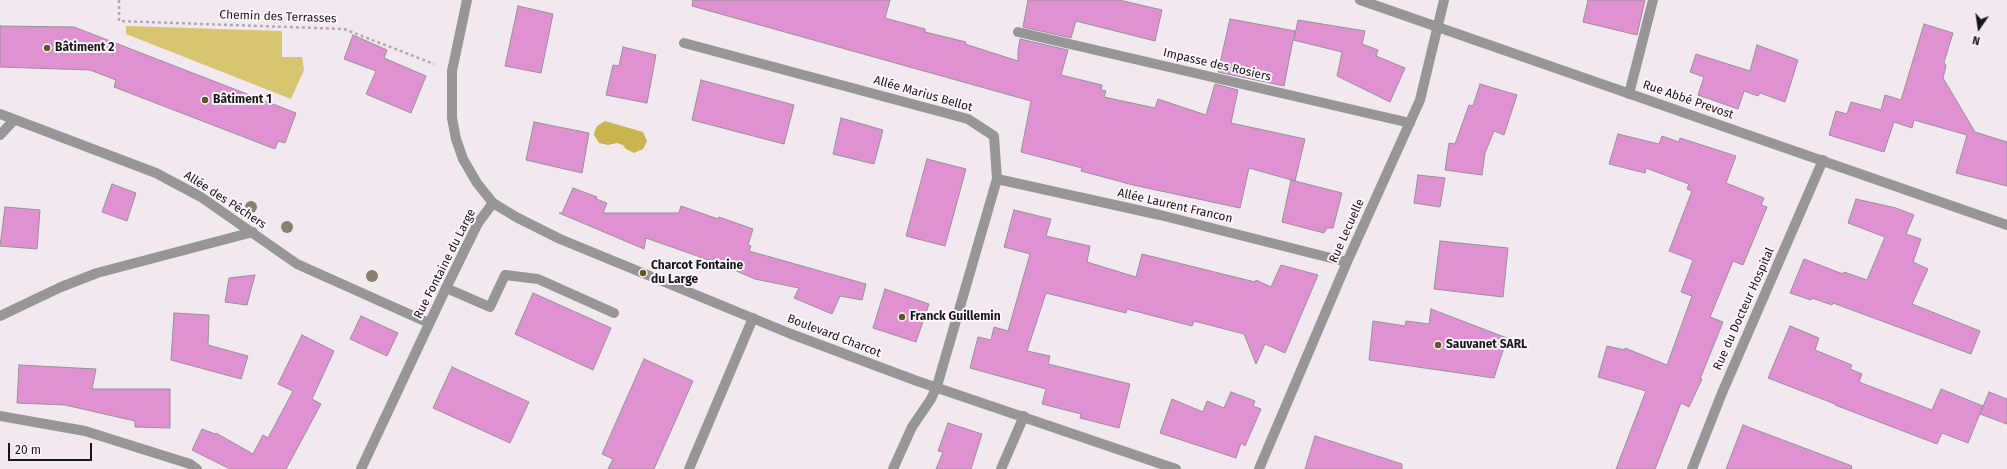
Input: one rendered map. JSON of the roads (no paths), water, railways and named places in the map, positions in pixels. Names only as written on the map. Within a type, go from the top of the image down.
[{"type":"street","name":"Rue Fontaine du Large","points":[[361,469],[429,322],[478,223],[493,203],[477,183],[462,159],[452,118],[452,71],[467,0]]},
{"type":"street","name":"Rue Abbé Prevost","points":[[1360,0],[2007,225]]},
{"type":"street","name":"Rue Lecuelle","points":[[1259,469],[1347,262],[1420,100],[1444,0]]},
{"type":"street","points":[[1629,94],[1653,0]]},
{"type":"street","name":"Impasse des Rosiers","points":[[1018,32],[1410,123]]},
{"type":"street","name":"Allée Marius Bellot","points":[[684,43],[968,119],[994,136],[997,179],[937,386],[931,399],[912,427],[893,469]]},
{"type":"street","name":"Allée des Pêchers","points":[[0,114],[156,173],[201,197],[297,264],[429,322]]},
{"type":"street","points":[[0,135],[14,120]]},
{"type":"street","name":"Rue du Docteur Hospital","points":[[1692,469],[1722,393],[1823,160]]},
{"type":"street","name":"Allée Laurent Francon","points":[[997,179],[1160,215],[1347,262]]},
{"type":"street","name":"Boulevard Charcot","points":[[493,203],[516,217],[560,239],[791,334],[917,380],[1176,469]]},
{"type":"street","points":[[0,316],[60,287],[97,273],[253,232]]},
{"type":"street","points":[[446,288],[490,307],[505,275],[538,279],[614,312]]},
{"type":"street","points":[[689,469],[753,318]]},
{"type":"street","points":[[0,416],[85,431],[190,464],[198,469]]},
{"type":"street","points":[[1000,469],[1024,416]]},
{"type":"place","name":"Bâtiment 2","points":[[47,48]]},
{"type":"place","name":"Bâtiment 1","points":[[205,100]]},
{"type":"place","name":"Charcot Fontaine du Large","points":[[643,273]]},
{"type":"place","name":"Franck Guillemin","points":[[902,317]]},
{"type":"place","name":"Sauvanet SARL","points":[[1438,345]]}]
